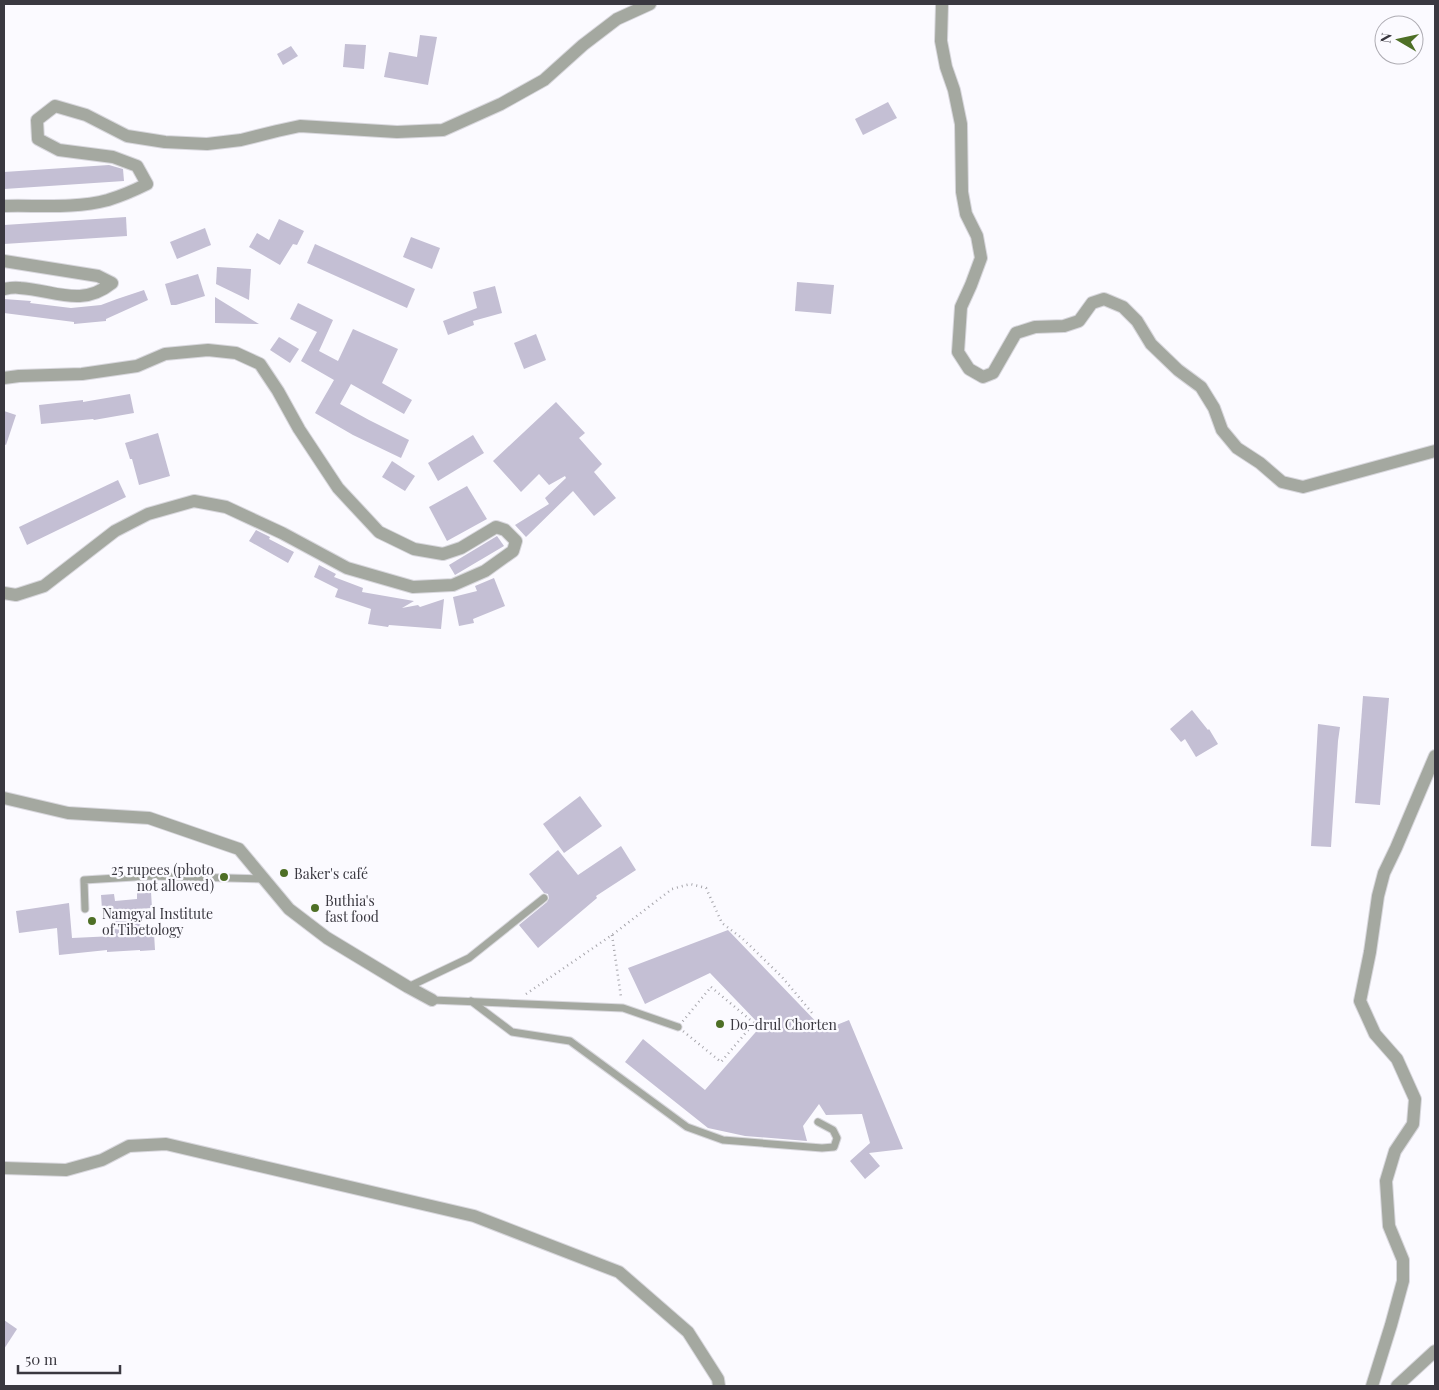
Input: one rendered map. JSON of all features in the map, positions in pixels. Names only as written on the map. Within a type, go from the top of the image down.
[{"type":"street","points":[[4,206],[69,205],[96,202],[132,191],[147,184],[137,166],[113,157],[58,150],[38,139],[37,120],[55,106],[86,115],[127,136],[165,142],[207,144],[242,140],[300,126],[397,132],[443,130],[501,104],[544,80],[617,18],[650,4]]},
{"type":"street","points":[[942,4],[942,42],[946,67],[954,90],[961,124],[962,192],[966,214],[977,236],[981,258],[971,286],[960,307],[958,352],[969,369],[982,376],[993,373],[1016,333],[1035,327],[1064,326],[1079,321],[1092,303],[1104,299],[1123,307],[1137,322],[1151,344],[1178,370],[1201,387],[1214,408],[1222,430],[1237,448],[1260,463],[1282,482],[1303,487],[1435,451]]},
{"type":"street","points":[[4,261],[98,276],[112,283],[90,295],[83,296],[70,296],[20,288],[4,288]]},
{"type":"street","points":[[4,378],[82,374],[137,366],[165,354],[208,350],[236,354],[260,364],[278,390],[299,429],[338,488],[379,532],[414,549],[443,554],[461,548],[496,528],[505,530],[516,541],[513,550],[485,571],[453,585],[413,587],[347,568],[282,533],[226,507],[194,501],[148,514],[114,531],[44,586],[16,595],[4,593]]},
{"type":"street","points":[[1372,1386],[1403,1281],[1403,1260],[1388,1226],[1386,1181],[1396,1151],[1413,1124],[1415,1099],[1397,1059],[1375,1034],[1360,1001],[1370,952],[1378,896],[1384,873],[1435,756]]},
{"type":"street","points":[[4,798],[68,813],[149,818],[239,849],[289,909],[320,932],[432,1000]]},
{"type":"street","points":[[4,1168],[66,1170],[102,1160],[129,1146],[166,1144],[474,1216],[619,1272],[688,1332],[718,1379],[719,1386]]},
{"type":"street","points":[[1397,1386],[1435,1351]]},
{"type":"lane","points":[[85,909],[84,880],[152,876],[265,879]]},
{"type":"lane","points":[[408,987],[469,958],[544,898]]},
{"type":"lane","points":[[432,1000],[623,1008],[678,1027]]},
{"type":"lane","points":[[471,1001],[512,1032],[570,1041],[687,1127],[723,1140],[822,1148],[834,1147],[837,1138],[833,1130],[818,1122]]},
{"type":"path","points":[[512,1003],[612,935],[672,889],[690,884],[706,888],[722,923],[782,977],[813,1014]]},
{"type":"path","points":[[612,935],[623,1008]]},
{"type":"path","points":[[711,987],[754,1023],[721,1062],[678,1027],[711,987]]},
{"type":"building","points":[[420,35],[437,37],[428,85],[384,77],[389,52],[417,57]]},
{"type":"building","points":[[345,44],[366,45],[364,69],[343,67]]},
{"type":"building","points":[[291,46],[298,56],[283,65],[277,54]]},
{"type":"building","points":[[888,102],[897,118],[863,135],[855,119]]},
{"type":"building","points":[[109,165],[123,169],[124,181],[4,189],[4,172]]},
{"type":"building","points":[[126,217],[127,236],[4,244],[4,225]]},
{"type":"building","points":[[279,219],[304,231],[297,245],[293,244],[280,265],[249,247],[257,233],[269,240]]},
{"type":"building","points":[[205,228],[211,245],[177,259],[170,242]]},
{"type":"building","points":[[411,237],[440,248],[432,269],[403,257]]},
{"type":"building","points":[[315,244],[415,289],[407,308],[307,263]]},
{"type":"building","points":[[217,267],[251,269],[249,300],[216,284]]},
{"type":"building","points":[[198,274],[205,296],[171,305],[165,284]]},
{"type":"building","points":[[797,282],[834,285],[831,314],[795,311]]},
{"type":"building","points":[[495,286],[502,313],[473,321],[474,325],[448,335],[443,321],[477,308],[473,292]]},
{"type":"building","points":[[144,290],[148,300],[106,319],[106,321],[74,324],[74,322],[4,313],[4,299],[31,301],[30,303],[71,308],[101,305]]},
{"type":"building","points":[[215,297],[259,324],[215,323]]},
{"type":"building","points":[[298,303],[333,320],[319,351],[338,361],[353,329],[398,349],[382,383],[412,400],[404,414],[351,384],[340,404],[409,440],[401,458],[353,435],[315,413],[334,380],[301,361],[317,332],[290,319]]},
{"type":"building","points":[[536,334],[546,360],[524,369],[514,343]]},
{"type":"building","points":[[279,337],[299,349],[290,363],[270,350]]},
{"type":"building","points":[[130,394],[134,413],[94,420],[41,424],[39,405],[83,400],[83,402]]},
{"type":"building","points":[[556,402],[585,433],[579,438],[602,464],[594,472],[616,498],[594,516],[573,491],[526,537],[515,525],[549,504],[545,498],[566,478],[565,476],[549,485],[539,474],[521,492],[493,461]]},
{"type":"building","points":[[4,411],[16,415],[6,445],[4,444]]},
{"type":"building","points":[[158,433],[170,476],[139,485],[132,459],[130,459],[125,443]]},
{"type":"building","points":[[473,435],[484,453],[438,481],[428,463]]},
{"type":"building","points":[[392,461],[415,476],[405,491],[382,477]]},
{"type":"building","points":[[118,480],[126,497],[27,545],[19,527]]},
{"type":"building","points":[[467,486],[487,519],[447,541],[429,507]]},
{"type":"building","points":[[256,530],[294,552],[288,563],[249,541]]},
{"type":"building","points":[[497,536],[504,546],[455,575],[449,565]]},
{"type":"building","points":[[319,565],[336,574],[334,577],[363,588],[362,592],[414,601],[402,608],[418,605],[420,607],[444,599],[441,629],[389,625],[388,627],[368,624],[371,609],[335,597],[338,589],[314,577]]},
{"type":"building","points":[[494,578],[505,606],[473,619],[474,623],[459,626],[453,597],[477,591],[475,586]]},
{"type":"building","points":[[1363,696],[1389,698],[1380,805],[1355,803]]},
{"type":"building","points":[[1192,710],[1209,729],[1218,744],[1196,757],[1185,739],[1181,742],[1170,729]]},
{"type":"building","points":[[1318,724],[1340,727],[1331,847],[1311,846]]},
{"type":"building","points":[[580,796],[602,826],[564,853],[543,824]]},
{"type":"building","points":[[621,846],[636,870],[596,896],[597,898],[538,948],[519,925],[547,902],[549,898],[548,894],[544,893],[529,874],[558,850],[578,875]]},
{"type":"building","points":[[151,892],[152,908],[139,909],[141,934],[154,933],[155,950],[107,952],[107,950],[59,955],[57,928],[19,933],[16,911],[69,903],[72,938],[114,936],[113,909],[102,909],[101,895],[114,894],[115,901],[137,899],[137,893]]},
{"type":"building","points":[[728,930],[824,1030],[849,1020],[903,1149],[869,1153],[880,1166],[865,1179],[850,1161],[870,1143],[862,1114],[826,1115],[819,1104],[803,1126],[807,1141],[745,1136],[708,1128],[625,1062],[643,1039],[705,1090],[761,1026],[710,973],[645,1004],[628,968]]},
{"type":"building","points":[[4,1320],[17,1329],[4,1349]]},
{"type":"place","name":"Baker's café","points":[[284,873]]},
{"type":"place","name":"25 rupees (photo not allowed)","points":[[224,877]]},
{"type":"place","name":"Buthia's fast food","points":[[315,908]]},
{"type":"place","name":"Namgyal Institute of Tibetology","points":[[92,921]]},
{"type":"place","name":"Do-drul Chorten","points":[[720,1024]]}]
